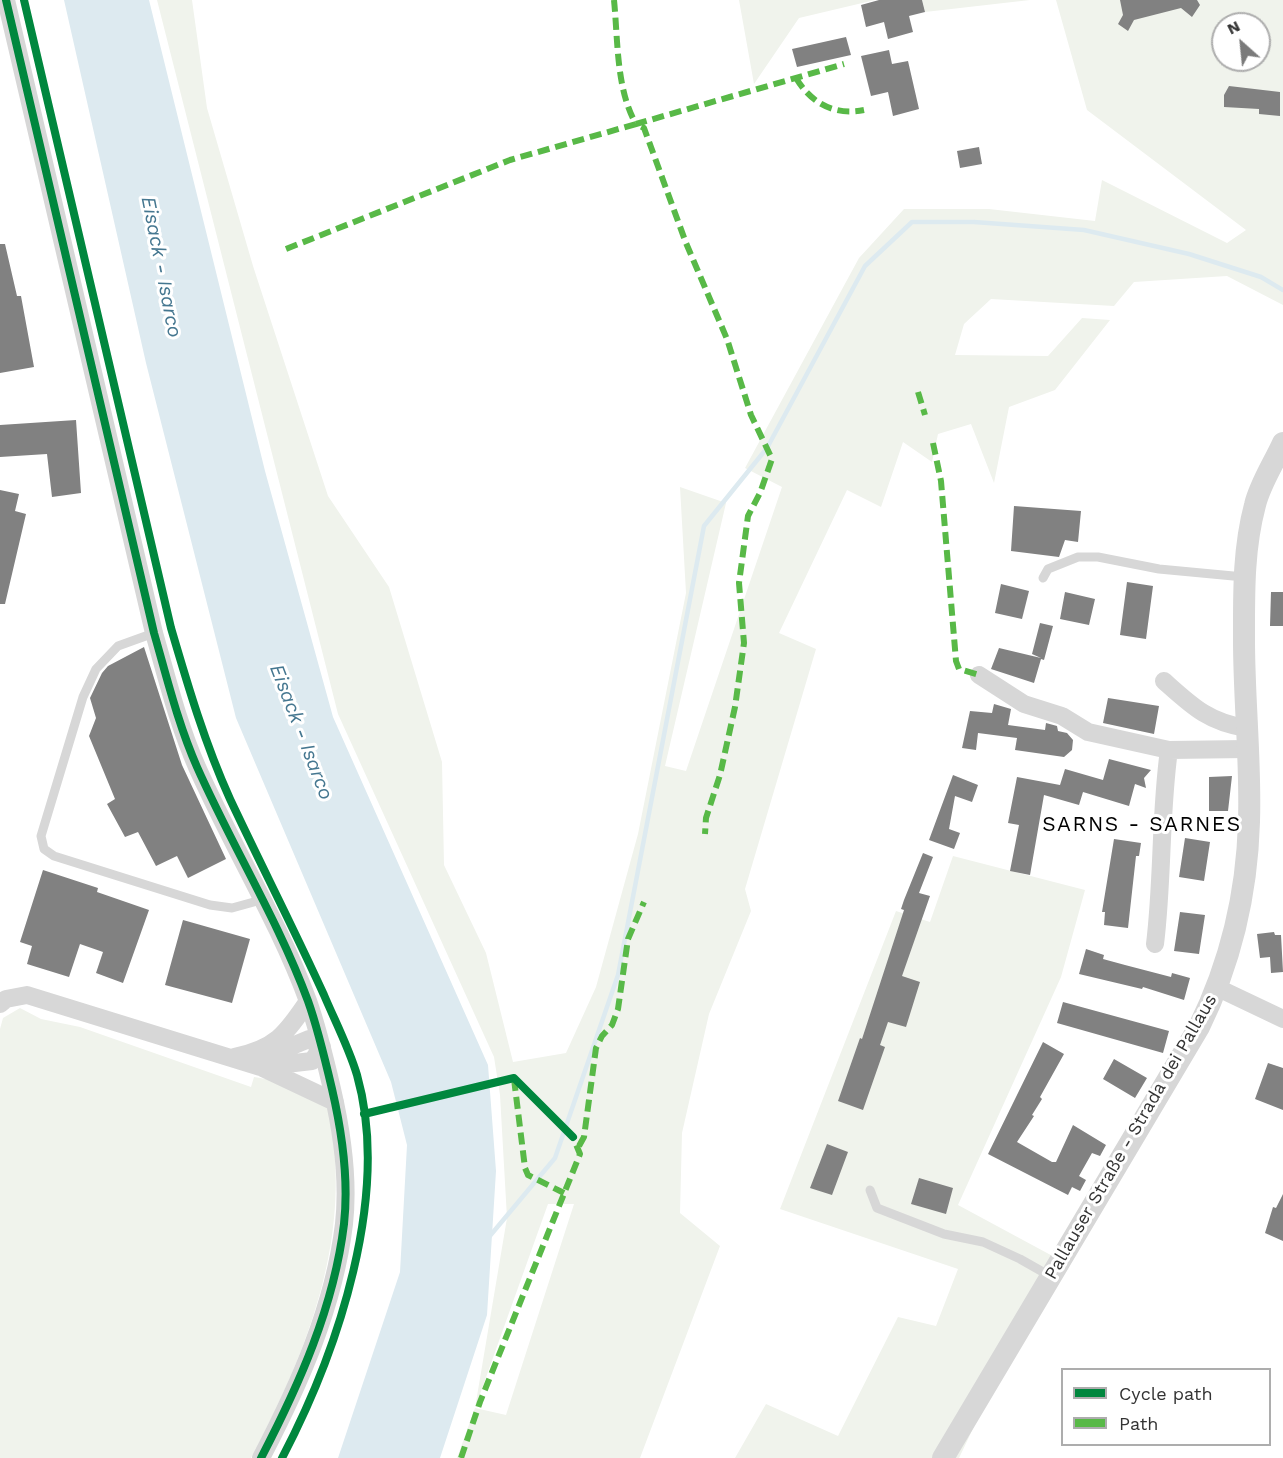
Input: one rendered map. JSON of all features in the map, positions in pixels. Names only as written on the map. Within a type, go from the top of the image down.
[{"type":"street","points":[[6,0],[154,633],[196,765],[308,1001],[335,1102],[345,1166],[344,1223],[329,1296],[304,1369],[261,1458]]},
{"type":"street","name":"Pallauser Straße - Strada dei Pallaus","points":[[943,1458],[1199,1027],[1218,988],[1231,942],[1245,867],[1249,822],[1244,577],[1246,544],[1255,503],[1283,443]]},
{"type":"street","points":[[980,675],[1024,704],[1062,716],[1088,732],[1169,750],[1247,739]]},
{"type":"street","points":[[1164,681],[1197,711],[1247,739]]},
{"type":"street","points":[[1155,944],[1161,900],[1162,829],[1169,750]]},
{"type":"street","points":[[1218,988],[1283,1019]]},
{"type":"street","points":[[0,1004],[6,999],[27,995],[233,1058],[260,1059],[309,1039],[322,1047]]},
{"type":"street","points":[[260,1059],[291,1026],[308,1001]]},
{"type":"street","points":[[260,1059],[335,1102]]},
{"type":"lane","points":[[1043,578],[1048,568],[1078,557],[1098,557],[1159,569],[1244,577]]},
{"type":"lane","points":[[154,633],[118,646],[96,669],[83,697],[41,836],[44,849],[54,856],[210,905],[232,908],[261,900]]},
{"type":"lane","points":[[870,1190],[877,1208],[944,1234],[983,1242],[1050,1276]]},
{"type":"shaded area","points":[[157,0],[192,0],[207,108],[253,266],[328,496],[389,587],[442,762],[444,865],[486,953],[513,1062],[566,1053],[596,987],[638,834],[686,593],[680,487],[726,503],[665,766],[686,771],[782,487],[745,468],[859,258],[904,209],[989,209],[1095,221],[1102,180],[1227,243],[1246,230],[1087,110],[1056,0],[1283,0],[1283,305],[1227,276],[1134,282],[1114,306],[991,299],[964,324],[955,355],[1048,356],[1082,318],[1110,320],[1055,390],[1009,407],[994,483],[971,424],[938,434],[932,462],[903,442],[881,507],[847,490],[779,633],[816,649],[745,889],[751,911],[709,1014],[682,1133],[680,1213],[720,1246],[640,1458],[457,1458],[475,1408],[507,1218],[500,1095],[494,1057],[338,714]],"holes":[[[548,1204],[574,1204],[506,1415],[475,1408]]]},
{"type":"shaded area","points":[[739,0],[875,0],[799,18],[754,84]]},
{"type":"shaded area","points":[[922,0],[1030,0],[925,12]]},
{"type":"shaded area","points":[[953,856],[1085,890],[1061,977],[958,1205],[1060,1260],[1028,1313],[959,1458],[735,1458],[766,1404],[838,1436],[898,1317],[936,1326],[958,1269],[780,1209],[896,911],[930,922]]},
{"type":"shaded area","points":[[20,1008],[41,1019],[80,1027],[251,1087],[254,1077],[296,1087],[316,1097],[330,1113],[334,1136],[335,1199],[332,1238],[324,1276],[301,1351],[251,1458],[0,1458],[0,1029],[3,1018]]},
{"type":"water","name":"Eisack - Isarco","points":[[64,0],[149,0],[265,471],[333,717],[488,1065],[496,1171],[487,1315],[440,1458],[338,1458],[400,1272],[407,1145],[391,1082],[236,718],[146,363]]},
{"type":"building","points":[[879,0],[922,0],[925,12],[909,16],[913,32],[888,39],[884,22],[866,27],[861,5]]},
{"type":"building","points":[[1120,0],[1197,0],[1200,5],[1192,17],[1181,8],[1134,20],[1128,31],[1118,24],[1123,15]]},
{"type":"building","points":[[846,37],[851,55],[797,67],[792,49]]},
{"type":"building","points":[[889,50],[892,64],[908,61],[919,109],[893,116],[888,92],[871,96],[861,56]]},
{"type":"building","points":[[1229,86],[1280,92],[1280,116],[1259,114],[1259,109],[1224,107],[1224,95]]},
{"type":"building","points":[[979,147],[982,164],[960,168],[957,151]]},
{"type":"building","points":[[0,244],[5,244],[17,296],[21,296],[34,367],[0,373]]},
{"type":"building","points":[[76,420],[81,493],[52,497],[47,454],[0,457],[0,425]]},
{"type":"building","points":[[0,490],[19,494],[15,511],[26,514],[5,604],[0,604]]},
{"type":"building","points":[[1014,506],[1081,511],[1078,542],[1065,540],[1059,557],[1011,551]]},
{"type":"building","points":[[1127,582],[1153,586],[1146,639],[1120,635]]},
{"type":"building","points":[[1001,584],[1029,591],[1022,619],[995,613]]},
{"type":"building","points":[[1065,592],[1095,599],[1089,625],[1060,619]]},
{"type":"building","points":[[1271,592],[1283,592],[1283,626],[1270,626]]},
{"type":"building","points":[[1040,623],[1053,626],[1044,660],[1041,659],[1034,683],[991,669],[999,648],[1041,658],[1032,654]]},
{"type":"building","points":[[144,647],[182,765],[226,859],[188,878],[177,856],[156,866],[138,832],[125,837],[107,804],[115,799],[89,736],[96,718],[90,698],[102,673],[108,666]]},
{"type":"building","points":[[1108,698],[1159,706],[1154,734],[1103,723]]},
{"type":"building","points":[[994,704],[1011,709],[1008,725],[1045,730],[1046,723],[1057,726],[1058,731],[1067,733],[1073,740],[1072,750],[1064,757],[1015,750],[1017,738],[978,733],[976,750],[962,748],[970,711],[992,713]]},
{"type":"building","points":[[1109,759],[1151,770],[1144,778],[1146,788],[1135,784],[1129,806],[1083,792],[1079,805],[1044,795],[1030,875],[1010,871],[1019,825],[1008,823],[1017,777],[1060,785],[1065,769],[1103,780]]},
{"type":"building","points":[[953,775],[978,785],[972,802],[955,796],[949,829],[960,833],[954,849],[929,840]]},
{"type":"building","points":[[1232,776],[1228,811],[1209,811],[1209,777]]},
{"type":"building","points":[[1185,838],[1210,842],[1204,881],[1179,877]]},
{"type":"building","points":[[1114,839],[1141,843],[1139,856],[1136,856],[1128,928],[1104,925],[1105,912],[1102,912]]},
{"type":"building","points":[[923,853],[933,857],[919,893],[930,896],[902,976],[920,982],[906,1027],[888,1022],[880,1045],[885,1047],[863,1110],[838,1101],[860,1038],[862,1039],[904,910],[901,909],[904,900]]},
{"type":"building","points":[[43,870],[98,888],[97,892],[149,910],[123,983],[96,973],[103,952],[80,944],[69,977],[27,964],[32,946],[20,942]]},
{"type":"building","points":[[1180,912],[1205,915],[1199,954],[1174,951]]},
{"type":"building","points":[[183,920],[250,939],[232,1003],[165,985]]},
{"type":"building","points":[[1274,932],[1275,935],[1281,935],[1283,972],[1271,973],[1270,957],[1260,958],[1257,934]]},
{"type":"building","points":[[1086,949],[1104,955],[1103,959],[1171,977],[1172,973],[1190,978],[1184,1000],[1143,987],[1142,989],[1079,974]]},
{"type":"building","points":[[1063,1002],[1169,1031],[1163,1053],[1057,1023]]},
{"type":"building","points":[[1043,1042],[1064,1054],[1040,1097],[1042,1099],[1032,1115],[1034,1116],[1017,1142],[1052,1162],[1056,1162],[1073,1125],[1106,1145],[1100,1156],[1092,1153],[1079,1176],[1086,1180],[1080,1191],[1072,1187],[1068,1195],[988,1154]]},
{"type":"building","points":[[1114,1059],[1147,1078],[1135,1098],[1103,1079]]},
{"type":"building","points":[[1268,1063],[1283,1068],[1283,1110],[1255,1099]]},
{"type":"building","points":[[827,1144],[848,1152],[832,1195],[810,1188]]},
{"type":"building","points":[[919,1178],[953,1188],[946,1214],[911,1204]]},
{"type":"building","points":[[1283,1194],[1283,1241],[1265,1233],[1273,1207],[1276,1208]]},
{"type":"waterway","points":[[489,1237],[555,1158],[618,975],[704,526],[767,448],[865,266],[912,222],[974,222],[1084,230],[1189,254],[1261,277],[1283,290]]},
{"type":"marked path","points":[[614,0],[621,80],[629,110],[636,124],[844,64]]},
{"type":"marked path","points":[[796,78],[802,87],[824,106],[843,111],[864,110]]},
{"type":"marked path","points":[[286,249],[510,160],[636,124],[644,128],[686,243],[727,339],[751,415],[772,459],[760,493],[748,516],[739,583],[744,643],[735,707],[720,775],[706,818],[705,834]]},
{"type":"marked path","points":[[918,392],[925,415]]},
{"type":"marked path","points":[[933,443],[941,481],[956,661],[959,669],[979,675]]},
{"type":"marked path","points":[[579,1146],[584,1137],[596,1048],[602,1036],[612,1025],[618,1009],[628,939],[644,902]]},
{"type":"marked path","points":[[514,1079],[525,1168],[528,1175],[564,1193]]},
{"type":"marked path","points":[[461,1458],[480,1402],[580,1154],[573,1137]]},
{"type":"cycle path","points":[[6,0],[154,633],[173,701],[197,767],[283,941],[308,1001],[324,1055],[339,1122],[346,1190],[339,1255],[313,1345],[289,1402],[261,1458]]},
{"type":"cycle path","points":[[24,0],[171,628],[184,671],[221,778],[313,970],[346,1045],[357,1075],[366,1122],[368,1170],[363,1221],[353,1271],[322,1370],[282,1458]]},
{"type":"cycle path","points":[[364,1114],[514,1078],[573,1137]]},
{"type":"district","name":"SARNS - SARNES","points":[[1142,825]]}]
